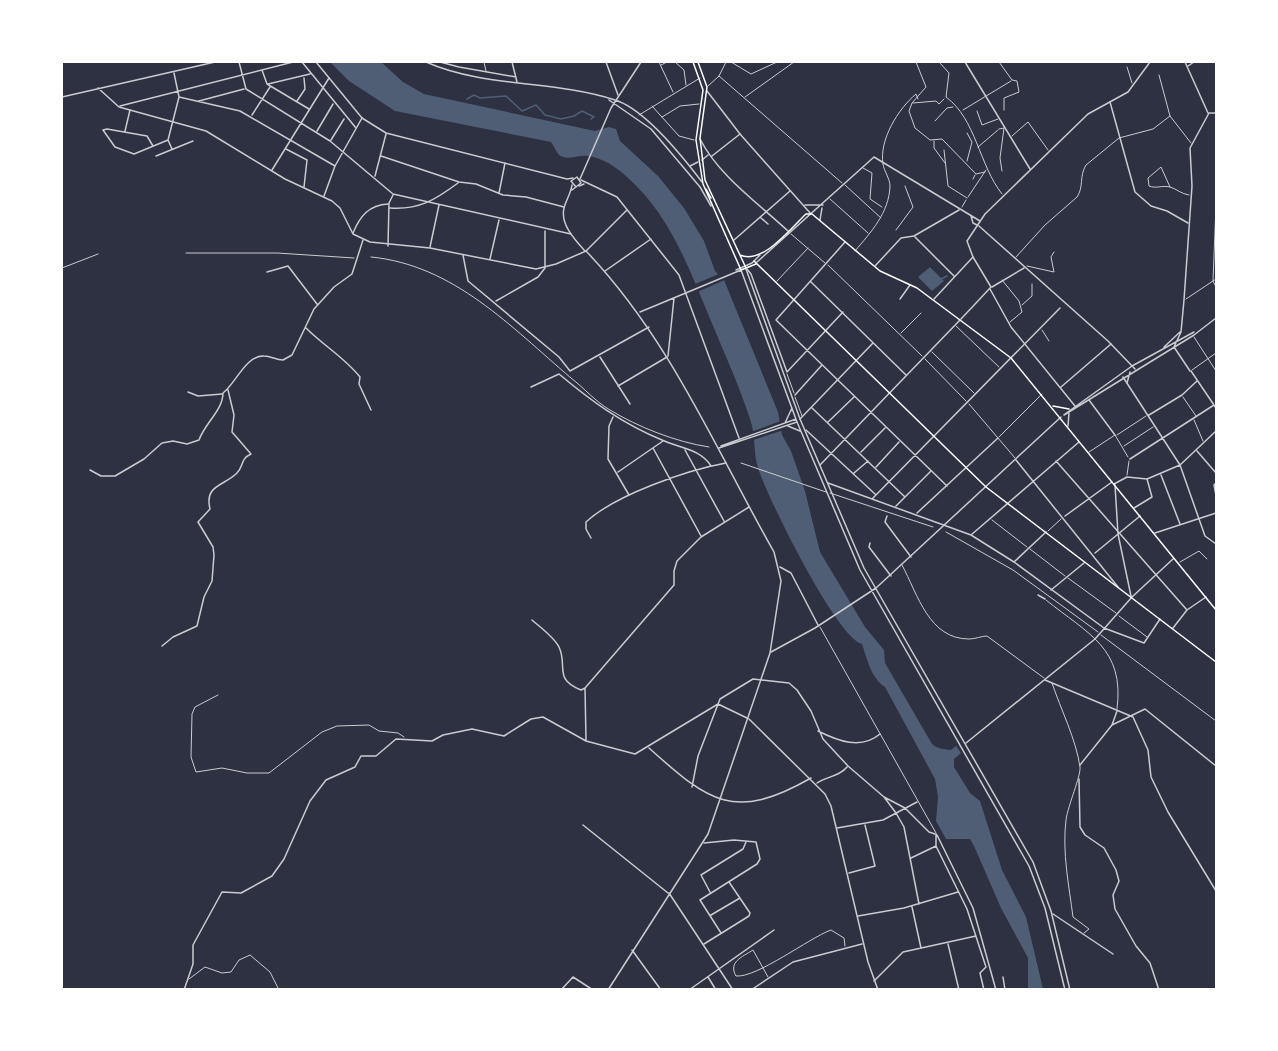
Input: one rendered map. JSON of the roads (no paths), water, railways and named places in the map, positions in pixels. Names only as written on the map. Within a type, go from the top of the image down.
[{"type":"main road","points":[[693,62],[703,90],[696,140],[703,184],[741,269]]},
{"type":"main road","points":[[698,62],[707,87],[700,138],[700,160],[714,204]]},
{"type":"main road","points":[[703,184],[745,267],[755,262],[986,487],[1216,662]]},
{"type":"main road","points":[[740,255],[747,258],[760,255],[789,232],[806,214],[812,214],[874,267],[910,285],[961,319],[1011,358],[1216,610]]},
{"type":"main road","points":[[1052,406],[1069,411]]},
{"type":"street","points":[[62,97],[215,62]]},
{"type":"street","points":[[239,62],[246,88],[330,141],[393,194],[571,234]]},
{"type":"street","points":[[119,106],[293,62]]},
{"type":"street","points":[[302,62],[333,104],[356,129]]},
{"type":"street","points":[[316,62],[362,118],[386,133],[567,179],[580,175]]},
{"type":"street","points":[[426,62],[460,74],[616,100],[639,115],[703,184]]},
{"type":"street","points":[[440,62],[459,68],[516,77]]},
{"type":"street","points":[[456,62],[459,68]]},
{"type":"street","points":[[484,62],[486,72]]},
{"type":"street","points":[[512,62],[517,83]]},
{"type":"street","points":[[606,62],[618,95]]},
{"type":"street","points":[[577,186],[611,108],[641,62]]},
{"type":"street","points":[[659,62],[674,94]]},
{"type":"street","points":[[661,65],[667,62]]},
{"type":"street","points":[[675,62],[684,70],[686,87]]},
{"type":"street","points":[[707,87],[719,76],[726,62]]},
{"type":"street","points":[[730,62],[751,74],[777,62]]},
{"type":"street","points":[[743,98],[794,62]]},
{"type":"street","points":[[916,62],[926,87],[918,99],[912,103],[909,111],[910,120],[915,128],[932,140],[945,165]]},
{"type":"street","points":[[912,103],[936,101],[939,104],[946,97],[949,73],[939,62]]},
{"type":"street","points":[[965,62],[1031,169]]},
{"type":"street","points":[[999,62],[1012,80],[1017,81],[1018,92],[1004,98],[1004,110]]},
{"type":"street","points":[[973,230],[975,220],[985,214],[1088,114],[1134,87],[1150,62]]},
{"type":"street","points":[[1185,62],[1209,113]]},
{"type":"street","points":[[1188,66],[1194,62]]},
{"type":"street","points":[[1127,68],[1134,87]]},
{"type":"street","points":[[262,69],[267,84],[309,109]]},
{"type":"street","points":[[172,149],[168,140],[179,97],[173,72]]},
{"type":"street","points":[[267,84],[303,77],[311,73]]},
{"type":"street","points":[[1159,75],[1170,116],[1191,143]]},
{"type":"street","points":[[719,76],[881,218]]},
{"type":"street","points":[[297,102],[305,89],[303,77]]},
{"type":"street","points":[[272,171],[329,78]]},
{"type":"street","points":[[639,115],[700,78]]},
{"type":"street","points":[[961,111],[1012,80]]},
{"type":"street","points":[[251,116],[271,86]]},
{"type":"street","points":[[98,88],[119,106],[206,131],[340,208],[353,234],[363,240],[388,246],[430,248],[536,269],[545,268],[586,251],[628,209]]},
{"type":"street","points":[[198,101],[246,88]]},
{"type":"street","points":[[707,91],[740,135],[812,214],[874,157],[883,161],[971,215],[1135,369]]},
{"type":"street","points":[[855,251],[881,218],[884,208],[890,185],[883,161],[884,142],[891,127],[910,100],[916,94],[918,99]]},
{"type":"street","points":[[179,97],[251,116],[335,166]]},
{"type":"street","points":[[946,97],[961,111],[986,169],[1003,196]]},
{"type":"street","points":[[608,99],[651,129],[700,187],[711,206]]},
{"type":"street","points":[[1110,102],[1135,192],[1151,206],[1167,211],[1189,223]]},
{"type":"street","points":[[316,132],[333,104]]},
{"type":"street","points":[[662,117],[681,106],[701,104]]},
{"type":"street","points":[[652,106],[679,136],[696,140]]},
{"type":"street","points":[[935,122],[947,108],[955,106]]},
{"type":"street","points":[[125,132],[130,110]]},
{"type":"street","points":[[977,111],[982,125],[1000,119]]},
{"type":"street","points":[[1209,113],[1216,113]]},
{"type":"street","points":[[1174,346],[1181,332],[1184,300],[1191,195],[1191,143],[1209,113]]},
{"type":"street","points":[[1015,257],[1081,192],[1082,171],[1086,165],[1119,138],[1153,129],[1170,116]]},
{"type":"street","points":[[330,141],[345,118]]},
{"type":"street","points":[[323,197],[335,166],[362,118]]},
{"type":"street","points":[[1011,136],[1026,123],[1031,123],[1050,151]]},
{"type":"street","points":[[977,148],[1004,126]]},
{"type":"street","points":[[999,129],[1004,128],[1000,158],[1002,171]]},
{"type":"street","points":[[153,146],[147,136],[103,130],[115,147],[134,154],[168,140]]},
{"type":"street","points":[[375,177],[386,133]]},
{"type":"street","points":[[966,163],[972,142],[967,133]]},
{"type":"street","points":[[688,166],[696,165],[700,160],[710,156],[740,135]]},
{"type":"street","points":[[700,138],[710,156],[767,212],[900,334],[967,402],[1064,517],[1119,588]]},
{"type":"street","points":[[932,140],[942,139],[976,174]]},
{"type":"street","points":[[156,156],[193,141]]},
{"type":"street","points":[[285,149],[307,160],[304,188]]},
{"type":"street","points":[[944,150],[948,186],[967,198]]},
{"type":"street","points":[[381,156],[459,182],[476,184],[499,194],[535,199],[564,207]]},
{"type":"street","points":[[499,194],[505,163]]},
{"type":"street","points":[[1170,187],[1152,188],[1149,186],[1149,178],[1161,167],[1170,187],[1181,194],[1191,195]]},
{"type":"street","points":[[863,168],[872,173],[870,199],[884,208]]},
{"type":"street","points":[[874,267],[901,238],[914,236],[961,209],[986,169]]},
{"type":"street","points":[[973,179],[976,174],[985,172]]},
{"type":"street","points":[[575,178],[609,192],[628,209],[679,274],[688,292],[740,440]]},
{"type":"street","points":[[575,178],[564,207],[564,219],[571,234],[639,312],[668,357],[780,567],[781,581],[770,653],[749,719],[704,843],[668,892],[608,990]]},
{"type":"street","points":[[567,179],[577,186]]},
{"type":"street","points":[[390,208],[404,209],[433,202],[459,182]]},
{"type":"street","points":[[571,190],[585,183]]},
{"type":"street","points":[[896,230],[913,207],[905,186]]},
{"type":"street","points":[[733,241],[790,191]]},
{"type":"street","points":[[388,246],[389,203],[393,194]]},
{"type":"street","points":[[830,199],[869,234]]},
{"type":"street","points":[[353,234],[364,213],[374,207],[389,203]]},
{"type":"street","points":[[802,204],[808,207],[824,204]]},
{"type":"street","points":[[820,221],[824,204]]},
{"type":"street","points":[[430,248],[439,205]]},
{"type":"street","points":[[1216,206],[1213,281],[1216,287]]},
{"type":"street","points":[[985,214],[967,241],[973,257],[1008,323],[1075,406]]},
{"type":"street","points":[[760,217],[768,224]]},
{"type":"street","points":[[489,260],[499,219]]},
{"type":"street","points":[[975,220],[979,224]]},
{"type":"street","points":[[494,301],[538,277],[545,268],[543,240],[545,230]]},
{"type":"street","points":[[755,262],[789,232]]},
{"type":"street","points":[[914,236],[954,277]]},
{"type":"street","points":[[605,271],[652,238]]},
{"type":"street","points":[[188,392],[198,396],[223,393],[244,367],[258,357],[281,360],[289,358],[318,305],[352,274],[363,240]]},
{"type":"street","points":[[845,242],[776,320],[946,486]]},
{"type":"street","points":[[776,282],[808,248]]},
{"type":"street","points":[[820,465],[991,288],[1028,265],[1054,272],[1051,256],[1054,252]]},
{"type":"street","points":[[186,254],[277,253],[354,258]]},
{"type":"street","points":[[62,268],[98,254]]},
{"type":"street","points":[[463,255],[468,282],[494,301],[559,357],[570,371],[649,327]]},
{"type":"street","points":[[755,262],[760,255]]},
{"type":"street","points":[[371,257],[412,264],[445,278],[479,301],[609,409],[636,424],[709,447]]},
{"type":"street","points":[[933,300],[973,257]]},
{"type":"street","points":[[267,272],[288,266],[318,305]]},
{"type":"street","points":[[639,312],[745,267]]},
{"type":"street","points":[[745,267],[751,274],[795,395],[801,418]]},
{"type":"street","points":[[745,267],[805,430],[864,568],[1024,846],[1043,886],[1070,990]]},
{"type":"street","points":[[741,269],[797,422],[860,570],[1033,874],[1045,908],[1065,990]]},
{"type":"street","points":[[877,274],[880,271]]},
{"type":"street","points":[[1184,300],[1216,279]]},
{"type":"street","points":[[1002,280],[1020,306],[1022,314],[1008,323]]},
{"type":"street","points":[[810,281],[907,376]]},
{"type":"street","points":[[1020,306],[1032,296],[1032,284]]},
{"type":"street","points":[[900,298],[910,285]]},
{"type":"street","points":[[668,357],[674,298]]},
{"type":"street","points":[[872,499],[1060,308]]},
{"type":"street","points":[[786,372],[843,312]]},
{"type":"street","points":[[900,334],[921,314]]},
{"type":"street","points":[[1064,415],[1132,366],[1216,318]]},
{"type":"street","points":[[956,325],[1000,368]]},
{"type":"street","points":[[306,327],[336,357],[347,362],[360,377],[359,384],[371,410]]},
{"type":"street","points":[[1040,328],[1049,341]]},
{"type":"street","points":[[1164,347],[1181,332]]},
{"type":"street","points":[[1069,411],[1195,332]]},
{"type":"street","points":[[1193,335],[1216,371]]},
{"type":"street","points":[[718,448],[785,424],[797,422],[874,342]]},
{"type":"street","points":[[1060,387],[1111,344]]},
{"type":"street","points":[[1174,346],[1216,408]]},
{"type":"street","points":[[931,351],[976,394]]},
{"type":"street","points":[[1190,371],[1216,354]]},
{"type":"street","points":[[599,356],[630,404]]},
{"type":"street","points":[[618,386],[668,357]]},
{"type":"street","points":[[795,395],[822,365]]},
{"type":"street","points":[[1127,383],[1131,372]]},
{"type":"street","points":[[531,387],[559,374],[614,416],[663,441],[703,455],[711,466]]},
{"type":"street","points":[[1123,376],[1180,465],[1205,536],[1216,544]]},
{"type":"street","points":[[1089,452],[1182,395],[1197,381]]},
{"type":"street","points":[[162,646],[173,637],[197,626],[201,604],[212,581],[214,555],[213,547],[198,522],[210,509],[208,498],[215,486],[236,474],[243,459],[251,454],[232,432],[234,415],[228,389]]},
{"type":"street","points":[[90,470],[101,476],[115,476],[144,459],[162,443],[173,441],[187,444],[199,440],[205,425],[222,405],[223,393]]},
{"type":"street","points":[[916,514],[1042,394]]},
{"type":"street","points":[[1182,395],[1196,417]]},
{"type":"street","points":[[828,422],[855,396]]},
{"type":"street","points":[[1088,400],[1130,459],[1127,477]]},
{"type":"street","points":[[1130,459],[1215,404]]},
{"type":"street","points":[[789,423],[792,407]]},
{"type":"street","points":[[812,408],[905,497]]},
{"type":"street","points":[[1068,427],[1069,411]]},
{"type":"street","points":[[614,416],[609,426],[607,453],[623,488],[630,495]]},
{"type":"street","points":[[770,653],[870,594],[1061,417]]},
{"type":"street","points":[[789,423],[796,418],[801,418]]},
{"type":"street","points":[[1192,418],[1203,441]]},
{"type":"street","points":[[789,423],[802,434]]},
{"type":"street","points":[[1122,447],[1155,426]]},
{"type":"street","points":[[860,453],[885,427]]},
{"type":"street","points":[[805,430],[875,495]]},
{"type":"street","points":[[1014,562],[1064,517],[1114,483],[1127,477],[1147,478],[1180,465],[1197,451],[1203,441],[1216,433]]},
{"type":"street","points":[[617,472],[663,441]]},
{"type":"street","points":[[875,467],[900,441]]},
{"type":"street","points":[[971,535],[1079,441]]},
{"type":"street","points":[[653,448],[701,537]]},
{"type":"street","points":[[685,449],[724,521]]},
{"type":"street","points":[[1197,451],[1216,473]]},
{"type":"street","points":[[853,474],[868,461]]},
{"type":"street","points":[[1056,461],[1187,610]]},
{"type":"street","points":[[591,538],[586,529],[586,522],[630,495],[695,469],[726,463]]},
{"type":"street","points":[[741,463],[933,527]]},
{"type":"street","points":[[895,506],[931,470]]},
{"type":"street","points":[[1161,474],[1180,525]]},
{"type":"street","points":[[1134,508],[1152,496],[1147,478]]},
{"type":"street","points":[[827,483],[971,535],[1014,562],[1104,628],[1144,643],[1160,619]]},
{"type":"street","points":[[1114,483],[1118,534],[1132,597]]},
{"type":"street","points":[[1216,483],[1214,485],[1216,495]]},
{"type":"street","points":[[532,621],[559,648],[565,680],[581,690],[585,688],[674,585],[677,561],[701,537],[749,507]]},
{"type":"street","points":[[1154,534],[1216,513]]},
{"type":"street","points":[[887,516],[885,522],[911,557]]},
{"type":"street","points":[[1094,554],[1140,516]]},
{"type":"street","points":[[990,519],[1147,637]]},
{"type":"street","points":[[946,532],[1013,570],[1216,721]]},
{"type":"street","points":[[870,543],[870,547],[891,576]]},
{"type":"street","points":[[1178,563],[1199,551],[1207,559]]},
{"type":"street","points":[[962,746],[1095,639],[1132,597],[1174,558]]},
{"type":"street","points":[[1051,590],[1085,562]]},
{"type":"street","points":[[902,565],[929,616],[941,632],[970,639],[987,636],[1046,680],[1133,717],[1148,750],[1151,777],[1174,822],[1216,891]]},
{"type":"street","points":[[780,567],[791,573],[936,834],[973,909],[996,990]]},
{"type":"street","points":[[1038,595],[1095,639],[1110,656],[1116,670],[1119,690],[1117,710],[1112,725],[1080,765]]},
{"type":"street","points":[[1172,629],[1187,610],[1206,597]]},
{"type":"street","points":[[692,787],[698,756],[720,699],[753,679],[762,678],[789,683],[797,690],[811,711],[817,730],[848,766],[885,796],[905,808],[929,832],[936,834]]},
{"type":"street","points":[[1052,683],[1080,765],[1080,827],[1085,835],[1104,848],[1116,870],[1119,880],[1113,888],[1115,909],[1136,946],[1149,963],[1159,990]]},
{"type":"street","points":[[585,688],[586,741]]},
{"type":"street","points":[[218,695],[195,707],[192,714],[191,757],[196,772],[222,768],[265,775],[322,732],[337,726],[369,725],[379,731],[398,733],[404,737]]},
{"type":"street","points":[[718,704],[749,719],[817,783],[831,806],[863,944],[878,990]]},
{"type":"street","points":[[184,990],[193,964],[193,945],[201,935],[222,892],[242,893],[272,876],[284,859],[310,801],[326,780],[355,767],[361,756],[376,756],[396,739],[404,737],[432,741],[443,735],[472,729],[504,736],[536,717],[547,719],[586,741],[632,755],[648,748],[718,704]]},
{"type":"street","points":[[1112,725],[1133,717],[1141,710],[1149,711],[1216,766]]},
{"type":"street","points":[[817,730],[840,740],[861,743],[879,734]]},
{"type":"street","points":[[648,748],[692,787],[719,799],[751,803],[811,778]]},
{"type":"street","points":[[817,783],[823,778],[839,775],[848,766]]},
{"type":"street","points":[[1079,779],[1070,798],[1065,839],[1072,917],[1089,929],[1082,934]]},
{"type":"street","points":[[885,796],[904,827],[919,904]]},
{"type":"street","points":[[836,828],[865,824],[897,813],[917,802]]},
{"type":"street","points":[[847,873],[875,866],[865,824]]},
{"type":"street","points":[[583,825],[668,892],[733,990]]},
{"type":"street","points":[[936,834],[936,846],[960,891],[986,967],[980,973],[984,990]]},
{"type":"street","points":[[711,892],[701,875],[743,849],[747,841]]},
{"type":"street","points":[[704,843],[756,842],[759,861],[700,900],[721,933]]},
{"type":"street","points":[[910,858],[936,846]]},
{"type":"street","points":[[704,944],[749,916],[750,913],[728,881]]},
{"type":"street","points":[[857,916],[912,906],[960,891]]},
{"type":"street","points":[[710,916],[740,898]]},
{"type":"street","points":[[912,906],[921,948]]},
{"type":"street","points":[[1052,914],[1113,954]]},
{"type":"street","points":[[689,990],[774,930]]},
{"type":"street","points":[[768,978],[762,966],[753,950],[736,961],[734,973],[739,977],[748,975],[762,966],[831,930],[844,938],[846,948]]},
{"type":"street","points":[[874,981],[903,952],[975,936]]},
{"type":"street","points":[[948,943],[958,990]]},
{"type":"street","points":[[751,990],[793,962],[863,944]]},
{"type":"street","points":[[632,950],[661,990]]},
{"type":"street","points":[[189,979],[205,967],[222,973],[231,972],[242,957],[250,955],[270,972],[279,990]]},
{"type":"street","points":[[561,990],[573,977],[593,990]]},
{"type":"street","points":[[708,977],[716,990]]},
{"type":"street","points":[[1003,977],[1005,990]]},
{"type":"water","points":[[330,62],[381,62],[403,82],[424,94],[595,131],[609,127],[616,129],[620,141],[658,176],[684,208],[704,241],[715,271],[724,280],[778,412],[782,435],[791,451],[805,491],[820,552],[865,627],[884,650],[885,663],[932,744],[951,750],[956,746],[961,753],[954,759],[954,767],[970,793],[980,801],[1002,870],[1026,917],[1043,989],[1028,989],[1028,958],[1001,908],[974,846],[970,839],[946,839],[936,821],[938,797],[935,779],[885,687],[876,679],[862,644],[851,636],[821,594],[775,508],[758,468],[752,425],[737,382],[686,263],[656,209],[627,177],[604,161],[588,156],[568,158],[561,156],[551,142],[395,111],[349,81]]},
{"type":"water","points":[[930,267],[944,281],[932,291],[918,277]]},
{"type":"waterway","points":[[467,99],[474,95],[480,98],[506,96],[522,111],[536,105],[545,115],[561,119],[574,116],[582,111],[594,117],[591,119]]},
{"type":"waterway","points":[[941,279],[947,276]]}]
